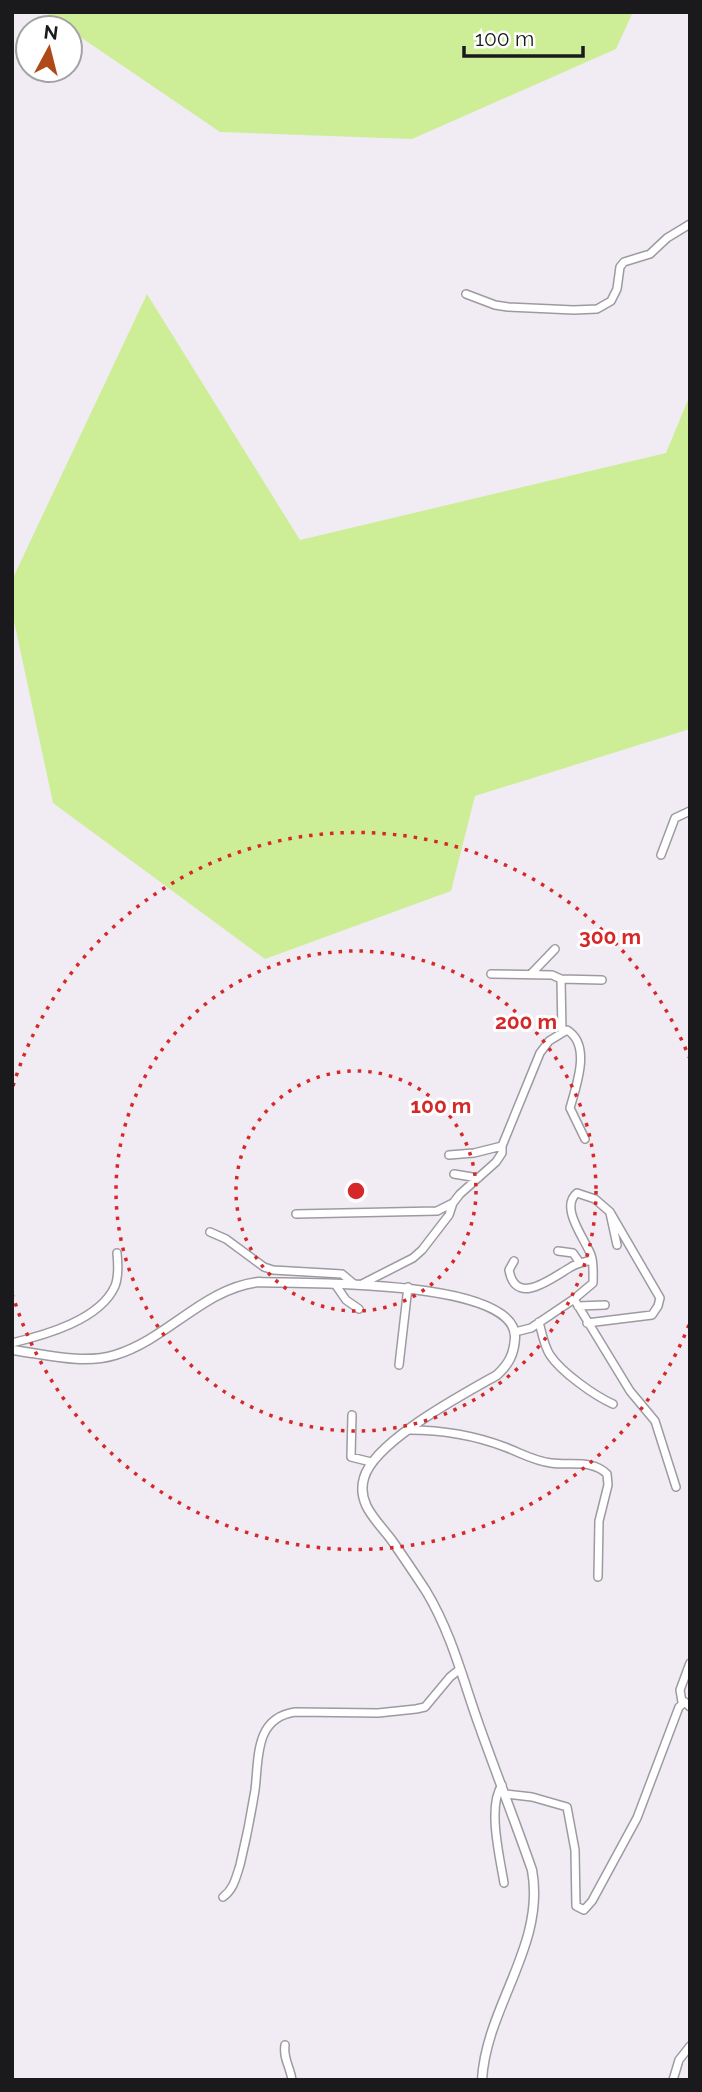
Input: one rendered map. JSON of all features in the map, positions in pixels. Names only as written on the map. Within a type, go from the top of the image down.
[{"type":"street","points":[[466,294],[508,307],[597,309],[611,301],[617,289],[620,267],[624,262],[650,254],[667,238],[690,224]]},
{"type":"street","points":[[661,855],[675,818],[690,811]]},
{"type":"street","points":[[531,974],[555,948]]},
{"type":"street","points":[[491,974],[552,975],[561,979],[602,980]]},
{"type":"street","points":[[561,979],[562,1032]]},
{"type":"street","points":[[296,1213],[437,1211],[453,1203],[502,1153],[502,1146],[540,1053],[549,1041],[567,1030],[578,1039],[579,1075],[570,1108],[585,1139]]},
{"type":"street","points":[[449,1155],[474,1153],[502,1146]]},
{"type":"street","points":[[454,1174],[478,1178]]},
{"type":"street","points":[[515,1332],[531,1328],[576,1303],[593,1283],[592,1260],[573,1218],[572,1198],[577,1194],[600,1202],[610,1212],[660,1298],[652,1315],[587,1323]]},
{"type":"street","points":[[357,1285],[413,1258],[443,1224],[453,1203]]},
{"type":"street","points":[[610,1212],[617,1245]]},
{"type":"street","points":[[210,1232],[226,1239],[264,1267],[342,1274],[357,1285]]},
{"type":"street","points":[[558,1251],[573,1253],[580,1263]]},
{"type":"street","points":[[12,1343],[61,1329],[97,1307],[115,1287],[117,1253]]},
{"type":"street","points":[[514,1261],[509,1270],[510,1278],[517,1285],[526,1288],[551,1281],[580,1263],[592,1260]]},
{"type":"street","points":[[12,1350],[79,1359],[116,1355],[155,1337],[217,1295],[240,1284],[259,1282],[408,1287],[454,1296],[493,1308],[503,1315],[515,1332],[510,1359],[497,1376],[396,1438],[371,1462],[363,1480],[364,1500],[368,1510],[392,1540],[428,1595],[460,1669],[531,1870],[535,1901],[524,1950],[485,2051],[482,2080]]},
{"type":"street","points":[[335,1284],[346,1300],[359,1309]]},
{"type":"street","points":[[399,1365],[408,1287]]},
{"type":"street","points":[[576,1303],[630,1391],[660,1430],[676,1487]]},
{"type":"street","points":[[576,1303],[604,1305]]},
{"type":"street","points":[[539,1322],[549,1354],[597,1397],[613,1404]]},
{"type":"street","points":[[352,1415],[351,1457],[371,1462]]},
{"type":"street","points":[[409,1430],[465,1436],[539,1461],[601,1468],[607,1474],[608,1485],[600,1521],[598,1577]]},
{"type":"street","points":[[505,1794],[532,1797],[567,1807],[575,1850],[576,1906],[584,1910],[592,1901],[637,1818],[682,1702],[680,1690],[690,1663]]},
{"type":"street","points":[[223,1897],[229,1893],[237,1874],[246,1841],[255,1789],[257,1749],[273,1721],[286,1713],[295,1712],[378,1713],[425,1707],[460,1669]]},
{"type":"street","points":[[682,1702],[690,1707]]},
{"type":"street","points":[[502,1784],[496,1795],[496,1828],[504,1883]]},
{"type":"street","points":[[285,2045],[283,2057],[290,2069],[292,2080]]},
{"type":"street","points":[[673,2080],[679,2060],[690,2046]]},
{"type":"green space","points":[[44,12],[633,12],[616,49],[412,139],[220,132],[84,40],[84,14]]},
{"type":"green space","points":[[147,294],[300,540],[666,453],[690,395],[690,729],[475,796],[451,891],[265,959],[53,803],[12,612],[12,580]]}]
